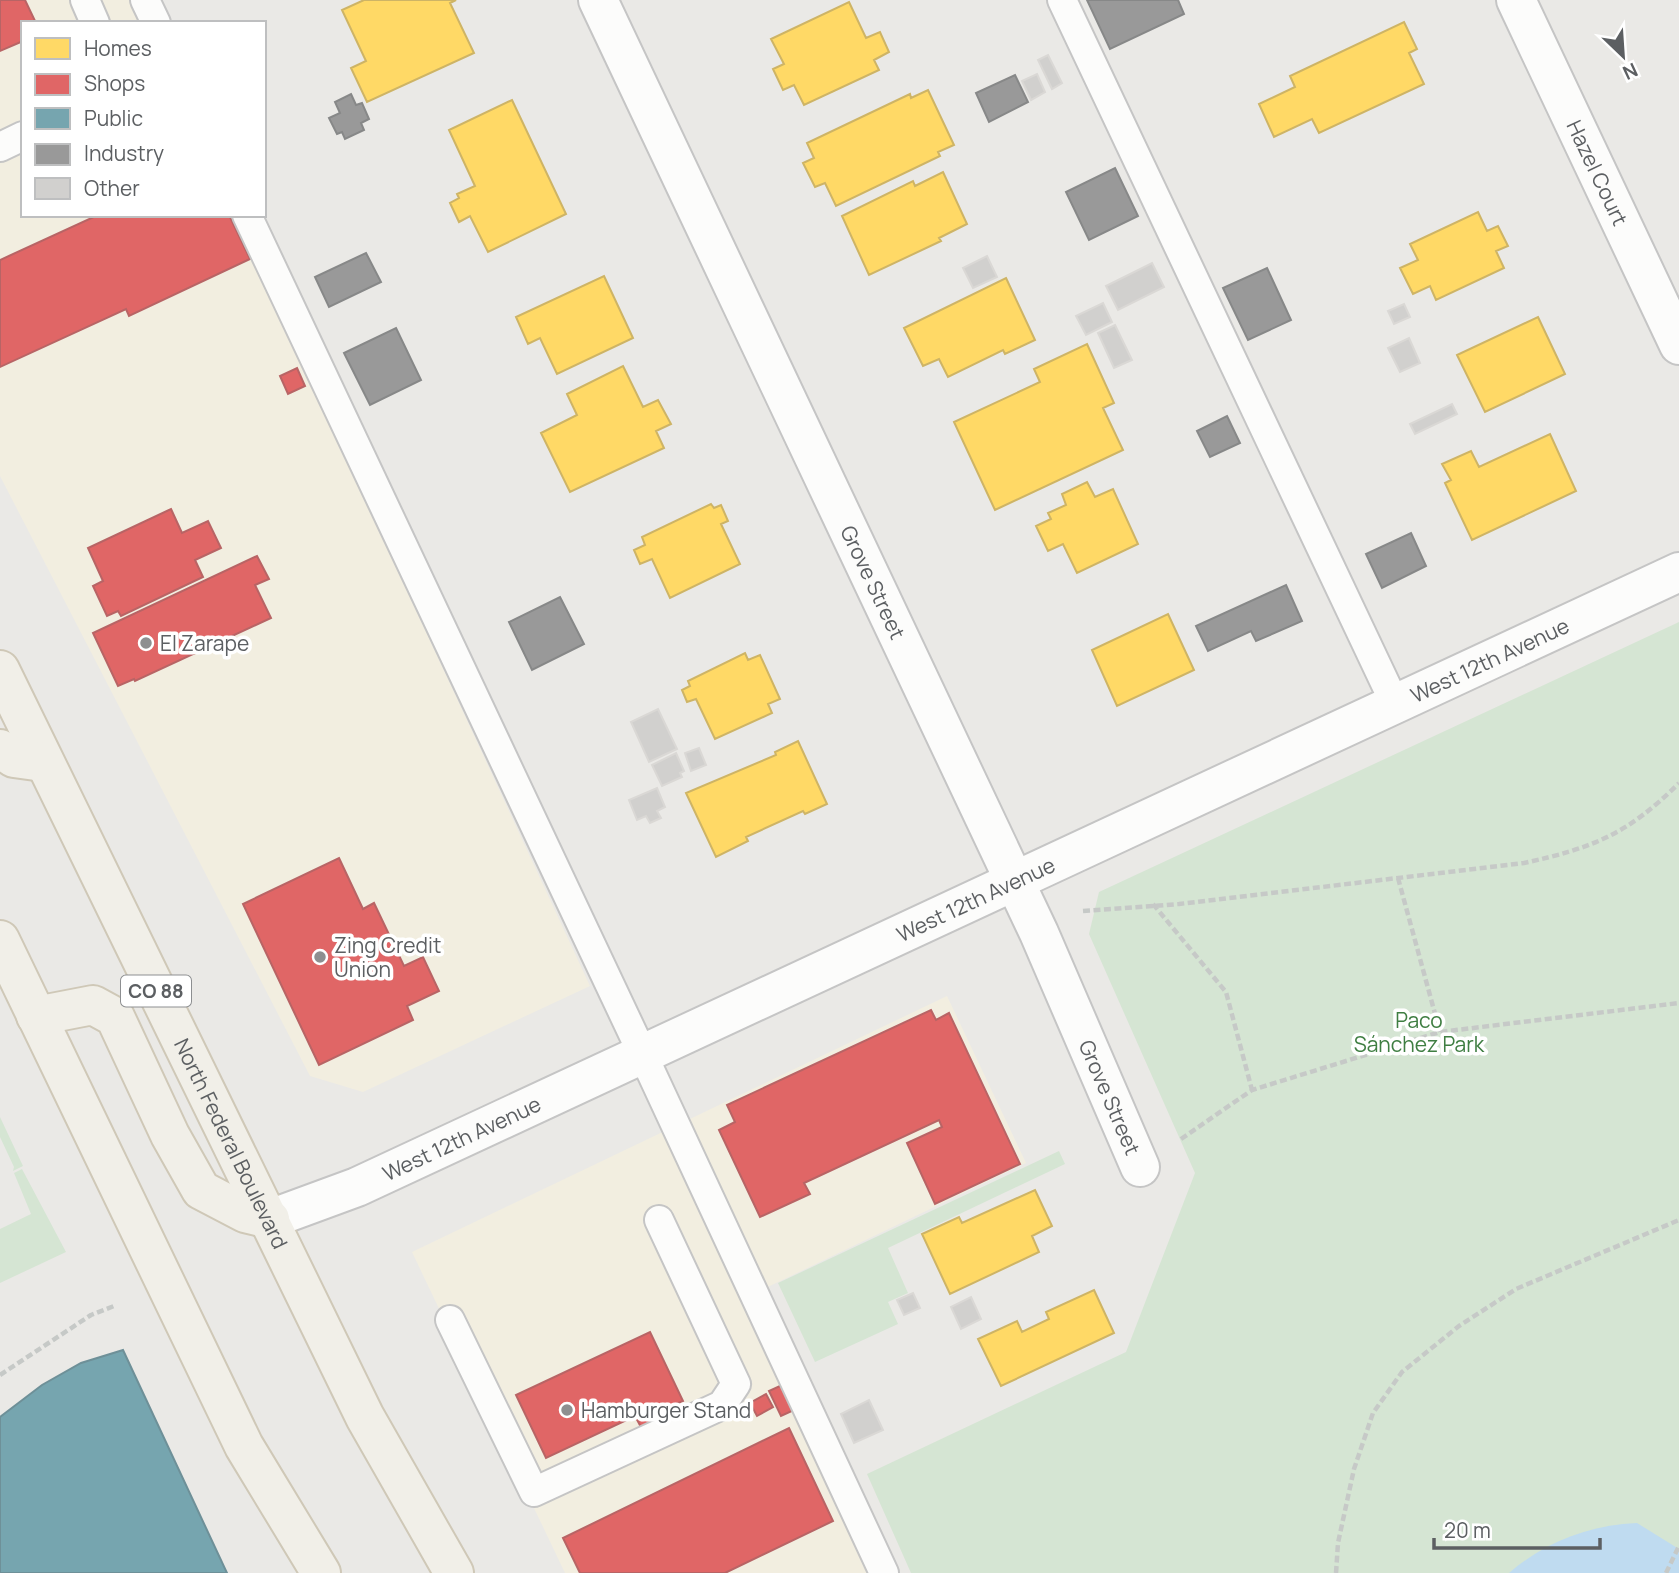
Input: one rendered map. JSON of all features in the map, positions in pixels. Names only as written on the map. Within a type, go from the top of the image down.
[{"type":"main road","name":"North Federal Boulevard","points":[[0,670],[365,1417],[454,1573]]},
{"type":"main road","points":[[0,749],[14,758],[43,762]]},
{"type":"main road","points":[[0,940],[244,1446],[321,1573]]},
{"type":"main road","points":[[36,1016],[93,1005],[114,1017],[170,1135],[201,1190],[245,1213],[270,1219]]},
{"type":"street","name":"Grove Street","points":[[598,0],[1039,933],[1140,1167]]},
{"type":"street","name":"Hazel Court","points":[[1516,0],[1679,345]]},
{"type":"street","name":"West 12th Avenue","points":[[270,1219],[357,1187],[1396,706],[1679,572]]},
{"type":"lane","points":[[85,0],[94,21]]},
{"type":"lane","points":[[145,0],[155,21]]},
{"type":"lane","points":[[1062,0],[1396,706]]},
{"type":"lane","points":[[0,147],[21,137]]},
{"type":"lane","points":[[248,217],[884,1573]]},
{"type":"lane","points":[[450,1320],[534,1492],[722,1405],[736,1384],[659,1220]]},
{"type":"path","points":[[1083,911],[1153,904],[1179,905],[1524,863],[1576,852],[1618,833],[1654,807],[1679,783]]},
{"type":"path","points":[[1398,878],[1440,1032]]},
{"type":"path","points":[[1153,904],[1226,992],[1252,1090]]},
{"type":"path","points":[[1140,1167],[1252,1090],[1440,1032],[1679,1003]]},
{"type":"path","points":[[1336,1573],[1338,1542],[1354,1469],[1373,1413],[1402,1371],[1459,1326],[1516,1289],[1679,1220]]},
{"type":"path","points":[[0,1375],[91,1315],[114,1306]]},
{"type":"path","points":[[1666,1573],[1679,1545]]},
{"type":"shaded area","points":[[0,0],[133,0],[142,21],[21,21],[21,217],[234,217],[590,986],[363,1092],[310,1076],[0,476]]},
{"type":"shaded area","points":[[947,996],[1026,1163],[745,1298],[876,1573],[565,1573],[412,1252]]},
{"type":"green space","name":"Paco Sánchez Park","points":[[1679,622],[1679,1573],[911,1573],[867,1474],[1126,1352],[1195,1173],[1089,934],[1099,892]]},
{"type":"green space","points":[[0,1117],[23,1166],[13,1171],[14,1167],[0,1137]]},
{"type":"green space","points":[[1059,1151],[1065,1164],[888,1248],[908,1293],[888,1302],[898,1324],[815,1362],[778,1283]]},
{"type":"green space","points":[[22,1169],[66,1252],[0,1283],[0,1229],[31,1214],[14,1173]]},
{"type":"water","points":[[1637,1523],[1679,1549],[1679,1573],[1509,1573],[1537,1552],[1568,1537],[1602,1527]]},
{"type":"building: Homes","points":[[364,0],[456,0],[450,3],[474,53],[367,102],[351,68],[366,61],[342,10]]},
{"type":"building: Homes","points":[[849,2],[866,38],[880,32],[889,52],[874,60],[879,70],[804,105],[794,85],[783,90],[773,69],[784,64],[771,39]]},
{"type":"building: Homes","points":[[1404,22],[1417,49],[1409,53],[1424,84],[1319,133],[1312,119],[1274,137],[1259,104],[1295,87],[1290,76]]},
{"type":"building: Homes","points":[[928,90],[954,145],[938,152],[940,156],[836,206],[825,183],[815,187],[803,163],[814,158],[807,143],[910,94],[911,98]]},
{"type":"building: Homes","points":[[512,100],[566,214],[488,252],[470,216],[459,222],[450,203],[459,198],[457,194],[475,186],[449,130]]},
{"type":"building: Homes","points":[[943,172],[967,224],[939,238],[941,241],[869,275],[842,216],[913,181],[915,186]]},
{"type":"building: Homes","points":[[1478,212],[1487,231],[1498,226],[1508,246],[1496,251],[1504,268],[1436,300],[1430,286],[1413,294],[1400,268],[1418,260],[1410,244]]},
{"type":"building: Homes","points":[[604,276],[633,338],[557,374],[540,338],[528,344],[516,317]]},
{"type":"building: Homes","points":[[1006,278],[1035,340],[1005,354],[1003,350],[948,377],[939,359],[923,366],[904,328]]},
{"type":"building: Homes","points":[[1538,317],[1565,374],[1485,412],[1457,355]]},
{"type":"building: Homes","points":[[1087,344],[1114,403],[1103,408],[1123,450],[995,510],[954,422],[1040,382],[1034,369]]},
{"type":"building: Homes","points":[[623,366],[643,407],[658,400],[671,424],[656,431],[664,448],[570,492],[541,433],[577,415],[567,394]]},
{"type":"building: Homes","points":[[1550,434],[1576,491],[1472,540],[1445,483],[1451,480],[1442,464],[1471,451],[1479,467]]},
{"type":"building: Homes","points":[[1087,482],[1095,497],[1113,489],[1138,544],[1077,573],[1063,544],[1048,551],[1036,526],[1051,519],[1048,513],[1066,505],[1062,494]]},
{"type":"building: Homes","points":[[711,504],[714,508],[721,505],[728,521],[721,524],[740,564],[670,598],[652,559],[640,564],[634,550],[645,545],[642,537]]},
{"type":"building: Homes","points":[[1168,614],[1194,670],[1117,706],[1092,650]]},
{"type":"building: Homes","points":[[745,653],[748,660],[760,655],[780,699],[768,704],[772,713],[715,739],[696,699],[687,702],[682,690],[690,686],[688,681]]},
{"type":"building: Homes","points":[[798,741],[827,804],[805,814],[803,811],[746,837],[748,841],[716,857],[686,793],[776,755],[775,752]]},
{"type":"building: Homes","points":[[1035,1190],[1052,1226],[1032,1236],[1039,1252],[950,1294],[922,1234],[959,1217],[962,1223]]},
{"type":"building: Homes","points":[[1094,1290],[1114,1333],[1001,1386],[978,1339],[1017,1321],[1022,1332],[1049,1319],[1046,1312]]},
{"type":"building: Shops","points":[[0,0],[25,0],[35,21],[21,21],[21,42],[0,51]]},
{"type":"building: Shops","points":[[94,217],[230,217],[250,259],[129,316],[126,309],[0,367],[0,260]]},
{"type":"building: Shops","points":[[297,368],[305,386],[288,394],[280,376]]},
{"type":"building: Shops","points":[[171,509],[182,533],[208,521],[221,548],[195,560],[203,577],[121,616],[118,611],[107,616],[93,586],[103,581],[88,548]]},
{"type":"building: Shops","points":[[257,556],[269,579],[255,585],[271,618],[135,681],[134,679],[118,686],[93,633]]},
{"type":"building: Shops","points":[[339,858],[363,909],[374,903],[404,966],[423,957],[439,991],[407,1006],[413,1020],[319,1065],[243,904]]},
{"type":"building: Shops","points":[[931,1010],[936,1020],[949,1013],[1020,1164],[935,1204],[907,1143],[942,1127],[939,1120],[804,1183],[810,1194],[760,1217],[719,1130],[735,1122],[727,1105]]},
{"type":"building: Shops","points":[[650,1332],[683,1401],[676,1404],[680,1411],[642,1429],[635,1416],[546,1458],[516,1395]]},
{"type":"building: Shops","points":[[782,1385],[794,1410],[781,1416],[769,1391]]},
{"type":"building: Shops","points":[[766,1394],[773,1407],[757,1416],[750,1403]]},
{"type":"building: Shops","points":[[789,1428],[833,1521],[725,1573],[580,1573],[563,1538]]},
{"type":"building: Public","points":[[123,1350],[227,1573],[0,1573],[0,1417],[42,1385],[81,1363]]},
{"type":"building: Industry","points":[[1087,0],[1178,0],[1184,14],[1110,49]]},
{"type":"building: Industry","points":[[1015,75],[1028,102],[989,122],[976,93]]},
{"type":"building: Industry","points":[[351,94],[356,105],[362,103],[369,119],[361,123],[364,130],[345,139],[342,132],[337,134],[329,118],[340,113],[335,102]]},
{"type":"building: Industry","points":[[1115,168],[1138,216],[1089,240],[1066,192]]},
{"type":"building: Industry","points":[[366,253],[381,282],[329,307],[315,277]]},
{"type":"building: Industry","points":[[1267,268],[1291,320],[1248,340],[1223,288]]},
{"type":"building: Industry","points":[[396,328],[421,380],[370,405],[344,353]]},
{"type":"building: Industry","points":[[1227,416],[1240,443],[1210,457],[1197,431]]},
{"type":"building: Industry","points":[[1411,533],[1426,566],[1382,588],[1366,554]]},
{"type":"building: Industry","points":[[1286,585],[1302,621],[1256,641],[1251,631],[1208,651],[1196,626]]},
{"type":"building: Industry","points":[[560,597],[584,644],[532,670],[509,622]]},
{"type":"building: Other","points":[[1048,55],[1062,83],[1052,89],[1038,60]]},
{"type":"building: Other","points":[[1037,74],[1045,92],[1031,100],[1022,81]]},
{"type":"building: Other","points":[[987,256],[997,277],[973,288],[963,268]]},
{"type":"building: Other","points":[[1152,263],[1164,287],[1118,310],[1106,286]]},
{"type":"building: Other","points":[[1103,303],[1112,322],[1086,335],[1076,316]]},
{"type":"building: Other","points":[[1404,304],[1410,317],[1394,324],[1388,311]]},
{"type":"building: Other","points":[[1115,325],[1132,360],[1114,368],[1098,333]]},
{"type":"building: Other","points":[[1409,338],[1420,363],[1400,372],[1388,348]]},
{"type":"building: Other","points":[[1452,404],[1457,414],[1415,434],[1410,424]]},
{"type":"building: Other","points":[[658,709],[677,749],[649,762],[631,722]]},
{"type":"building: Other","points":[[699,748],[706,765],[691,771],[685,753]]},
{"type":"building: Other","points":[[676,753],[684,771],[680,773],[682,777],[662,786],[652,765]]},
{"type":"building: Other","points":[[657,788],[665,807],[657,811],[661,818],[650,823],[646,816],[637,820],[629,800]]},
{"type":"building: Other","points":[[913,1293],[920,1308],[904,1315],[897,1300]]},
{"type":"building: Other","points":[[971,1297],[981,1319],[961,1329],[951,1307]]},
{"type":"building: Other","points":[[869,1400],[883,1430],[854,1443],[841,1414]]},
{"type":"place","name":"El Zarape","points":[[146,643]]},
{"type":"place","name":"Zing Credit Union","points":[[320,957]]},
{"type":"place","name":"Hamburger Stand","points":[[567,1410]]}]
